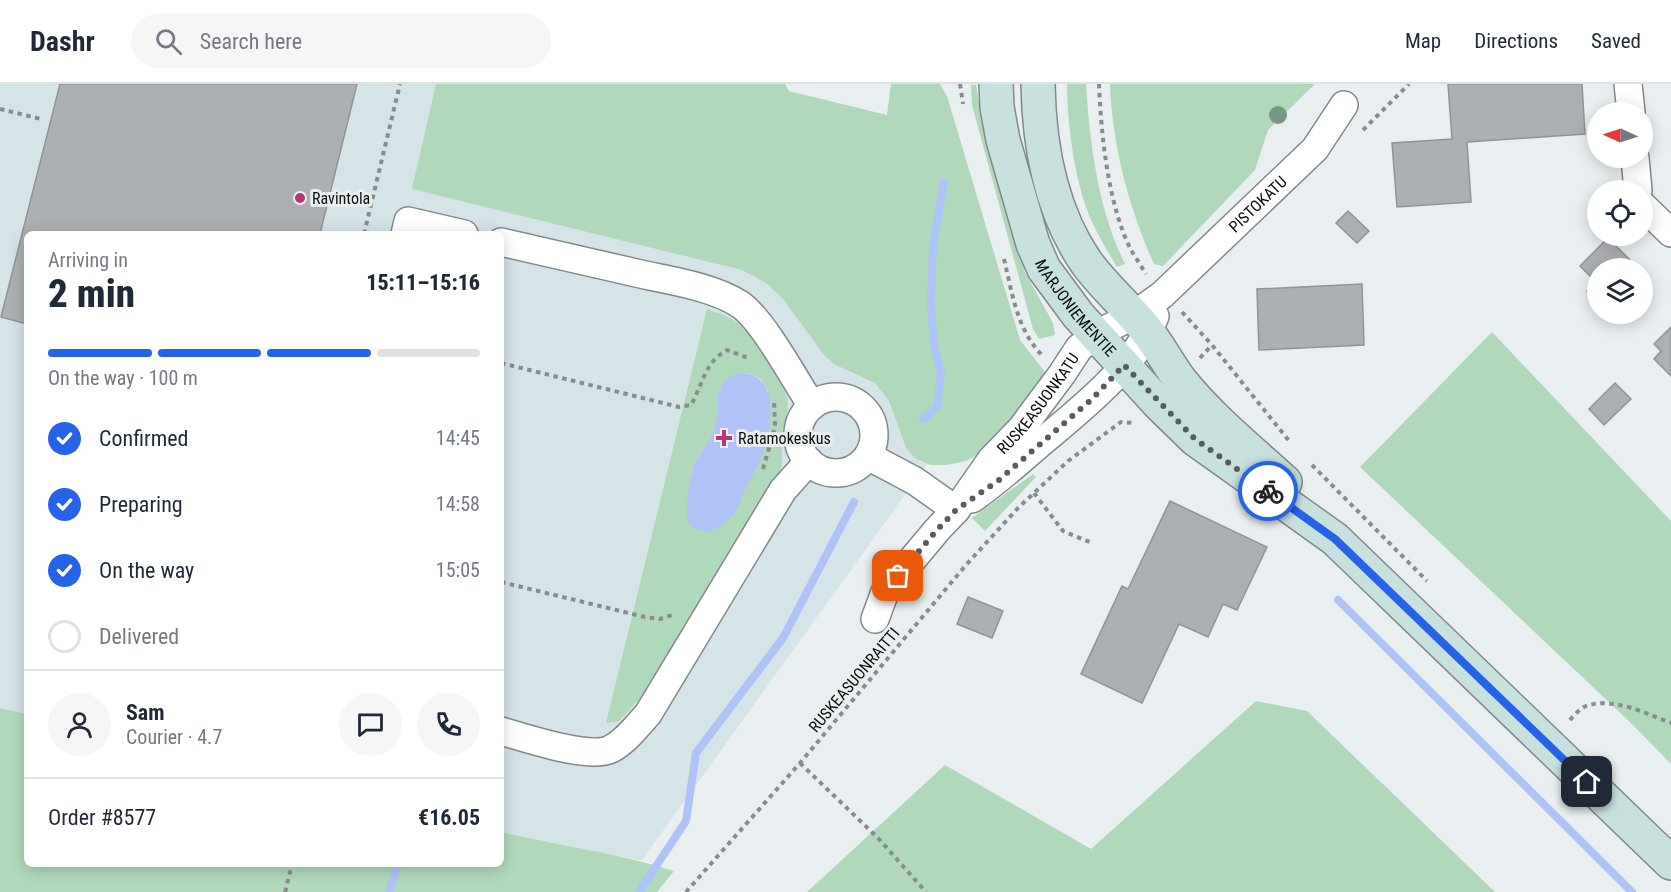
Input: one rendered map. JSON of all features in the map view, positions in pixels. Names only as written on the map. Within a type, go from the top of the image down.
[{"type":"street","name":"MARJONIEMENTIE","points":[[996,84],[997,107],[1003,140],[1033,244],[1058,290],[1095,335],[1195,439],[1335,539],[1671,863]]},
{"type":"street","name":"MARJONIEMENTIE","points":[[1038,84],[1040,134],[1056,200],[1087,262],[1142,324],[1194,395],[1221,425],[1312,507],[1335,539]]},
{"type":"street","points":[[1628,84],[1630,102]]},
{"type":"street","name":"PISTOKATU","points":[[1124,365],[1142,324],[1163,293],[1315,149],[1344,105]]},
{"type":"street","points":[[1653,216],[1671,233]]},
{"type":"street","points":[[406,231],[408,221],[452,231]]},
{"type":"street","points":[[504,243],[671,281],[721,295],[741,305],[765,333],[812,406]]},
{"type":"street","name":"RUSKEASUONKATU","points":[[875,619],[885,592],[956,510],[991,460],[1021,429],[1079,348],[1095,335],[1142,324]]},
{"type":"street","name":"RUSKEASUONKATU","points":[[956,510],[999,480],[1092,399],[1124,365]]},
{"type":"street","points":[[830,398],[842,398],[854,402],[864,410],[874,432],[873,444],[868,456],[860,465],[849,471],[824,472],[804,456],[799,445],[798,432],[801,420],[812,406],[830,398]]},
{"type":"street","points":[[868,456],[915,481],[956,510]]},
{"type":"street","points":[[504,732],[591,753],[609,750],[626,740],[648,714],[783,490],[809,461]]},
{"type":"path","points":[[365,231],[400,84]]},
{"type":"path","points":[[1099,84],[1100,117],[1110,178],[1118,217],[1131,250],[1163,293],[1212,345],[1295,448]]},
{"type":"path","points":[[0,109],[41,119]]},
{"type":"path","points":[[504,364],[679,407],[691,405],[708,368],[716,356],[727,350],[748,359],[754,367]]},
{"type":"path","points":[[758,479],[772,444],[775,427],[773,395]]},
{"type":"path","name":"RUSKEASUONRAITTI","points":[[686,892],[800,763],[966,565],[1018,508],[1068,461],[1121,422],[1141,423]]},
{"type":"path","points":[[1304,457],[1435,589]]},
{"type":"path","points":[[1034,493],[1063,531],[1092,543]]},
{"type":"path","points":[[504,583],[645,617],[660,619],[679,613]]},
{"type":"path","points":[[1570,720],[1582,708],[1594,704],[1625,706],[1671,723]]},
{"type":"path","points":[[1562,712],[1578,728]]},
{"type":"path","points":[[800,763],[878,838],[926,892]]},
{"type":"path","points":[[285,892],[291,867]]},
{"type":"shaded area","name":"Ratamokeskus","points":[[0,84],[730,84],[977,395],[642,860],[548,844],[504,833],[504,231],[24,231],[24,713],[0,708]]},
{"type":"green space","points":[[436,84],[785,84],[789,91],[887,115],[891,84],[940,84],[947,96],[1020,340],[1045,372],[1047,382],[988,450],[966,461],[947,465],[930,465],[915,458],[906,448],[889,401],[875,383],[834,364],[824,355],[783,299],[766,283],[742,270],[412,189]]},
{"type":"green space","points":[[1067,84],[1086,84],[1097,176],[1108,221],[1125,264],[1117,267],[1092,222],[1081,190],[1070,135]]},
{"type":"green space","points":[[1110,84],[1315,84],[1268,130],[1255,170],[1163,266],[1154,264],[1123,176],[1114,130]]},
{"type":"green space","points":[[971,85],[976,85],[1025,272],[1053,323],[1055,335],[1039,339],[1033,329],[972,105]]},
{"type":"green space","points":[[707,309],[732,319],[748,333],[773,366],[784,388],[788,406],[783,433],[781,473],[644,694],[619,721],[606,723]],"holes":[[[748,373],[761,379],[768,391],[754,472],[743,492],[702,531],[693,528],[688,521],[691,473],[712,438],[717,421],[720,388]]]},
{"type":"green space","points":[[1492,332],[1671,521],[1671,764],[1632,724],[1360,467]]},
{"type":"green space","points":[[1033,474],[1036,477],[985,531],[972,518]]},
{"type":"green space","points":[[1256,701],[1307,711],[1495,892],[807,892],[945,765],[1091,849]]},
{"type":"green space","points":[[0,708],[24,713],[24,867],[504,867],[504,833],[632,859],[674,871],[657,892],[0,892]]},
{"type":"water","points":[[738,373],[752,375],[761,381],[767,390],[770,402],[769,429],[763,453],[734,514],[713,530],[700,531],[691,526],[687,518],[691,476],[697,459],[714,430],[718,395],[722,384]]},
{"type":"building","points":[[60,84],[357,84],[321,231],[24,231],[24,323],[1,317]]},
{"type":"building","points":[[1448,84],[1582,84],[1585,134],[1467,142],[1471,202],[1397,207],[1392,143],[1452,139]]},
{"type":"building","points":[[1348,211],[1369,231],[1357,243],[1336,223]]},
{"type":"building","points":[[1600,246],[1616,246],[1628,258],[1588,258]]},
{"type":"building","points":[[1587,259],[1587,273],[1580,266]]},
{"type":"building","points":[[1362,284],[1364,345],[1259,350],[1257,289]]},
{"type":"building","points":[[1671,327],[1671,376],[1654,359],[1661,351],[1654,344]]},
{"type":"building","points":[[1615,383],[1631,399],[1604,425],[1589,409]]},
{"type":"building","points":[[1170,501],[1267,547],[1237,610],[1223,604],[1208,637],[1179,624],[1142,703],[1081,674],[1122,586],[1128,589]]},
{"type":"building","points":[[968,597],[1003,611],[992,638],[957,624]]},
{"type":"waterway","points":[[923,419],[937,407],[941,371],[934,347],[931,303],[933,244],[944,182]]},
{"type":"waterway","points":[[639,892],[686,821],[696,753],[783,638],[854,502]]},
{"type":"waterway","points":[[1338,600],[1632,892]]},
{"type":"waterway","points":[[389,892],[397,867]]},
{"type":"way so far","points":[[898,576],[956,510],[999,480],[1092,399],[1124,365],[1195,439],[1268,491]]},
{"type":"place","name":"Ravintola","points":[[300,198]]},
{"type":"place","name":"Ratamokeskus","points":[[724,438]]},
{"type":"route","points":[[1268,491],[1335,539],[1587,782]]}]
